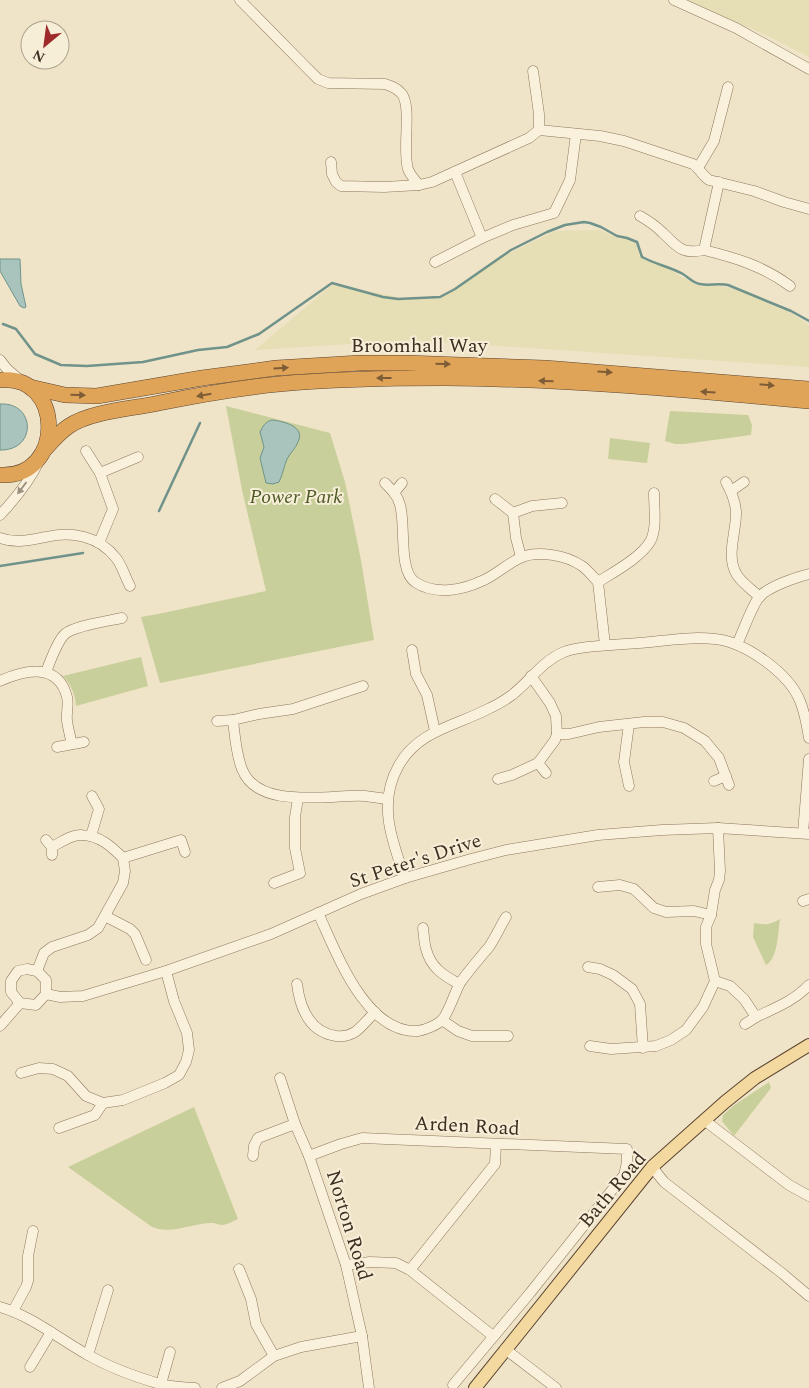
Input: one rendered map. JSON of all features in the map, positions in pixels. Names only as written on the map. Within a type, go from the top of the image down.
[{"type":"highway","name":"Broomhall Way","points":[[0,380],[10,379],[48,392],[65,395],[97,396],[202,378],[276,368],[360,363],[406,363],[545,368],[809,389]]},
{"type":"highway","name":"Broomhall Way","points":[[0,475],[8,476],[29,468],[56,437],[83,419],[100,414],[278,384],[384,378],[488,379],[580,382],[809,401]]},
{"type":"highway","points":[[26,385],[42,400],[47,410],[49,426],[43,453]]},
{"type":"main road","name":"Bath Road","points":[[475,1388],[653,1166],[704,1120],[756,1078],[809,1045]]},
{"type":"street","points":[[240,0],[318,79],[328,83],[385,84],[394,86],[401,93],[406,104],[406,160],[408,171],[419,185]]},
{"type":"street","points":[[674,0],[736,28],[809,69]]},
{"type":"street","points":[[532,71],[540,114],[539,130]]},
{"type":"street","points":[[698,168],[714,141],[728,87]]},
{"type":"street","points":[[331,162],[332,174],[336,182],[342,186],[384,187],[419,185],[432,182],[455,172],[529,138],[539,130],[600,136],[624,141],[693,164],[709,180],[754,191],[809,209]]},
{"type":"street","points":[[435,262],[482,238],[554,212],[570,180],[576,134]]},
{"type":"street","points":[[455,172],[482,238]]},
{"type":"street","points":[[704,250],[719,182]]},
{"type":"street","points":[[640,216],[664,233],[676,246],[684,251],[704,250],[754,264],[775,275],[790,286]]},
{"type":"street","points":[[0,360],[7,369],[26,385]]},
{"type":"street","points":[[86,451],[100,473],[113,509],[99,542]]},
{"type":"street","points":[[0,515],[30,478],[43,453]]},
{"type":"street","points":[[100,473],[138,458]]},
{"type":"street","points":[[394,492],[402,482]]},
{"type":"street","points":[[744,482],[728,486],[736,509],[733,564],[736,574],[746,586],[760,597]]},
{"type":"street","points":[[385,483],[394,492],[400,505],[404,553],[409,576],[416,582],[436,590],[456,590],[484,580],[521,557],[543,554],[562,556],[582,566],[598,582],[605,645]]},
{"type":"street","points":[[598,582],[631,560],[651,540],[654,526],[654,494]]},
{"type":"street","points":[[495,499],[513,513],[516,538],[521,557]]},
{"type":"street","points":[[513,513],[532,506],[562,504]]},
{"type":"street","points":[[0,538],[22,542],[48,536],[71,534],[87,537],[99,542],[116,559],[130,586]]},
{"type":"street","points":[[737,644],[748,618],[760,597],[777,585],[798,576],[809,574]]},
{"type":"street","points":[[46,672],[55,648],[65,634],[78,628],[122,618]]},
{"type":"street","points":[[405,878],[391,838],[388,799],[391,784],[399,766],[412,747],[436,731],[491,708],[513,694],[544,664],[565,652],[605,645],[691,638],[715,639],[737,644],[772,666],[788,682],[800,700],[809,738]]},
{"type":"street","points":[[412,650],[416,674],[427,695],[436,731]]},
{"type":"street","points":[[0,681],[28,671],[46,672],[58,680],[66,692],[68,703],[67,719],[72,744]]},
{"type":"street","points":[[498,779],[538,763],[555,740],[557,734],[556,716],[550,703],[531,676]]},
{"type":"street","points":[[217,721],[233,720],[293,709],[363,686]]},
{"type":"street","points":[[233,720],[236,749],[242,771],[253,785],[269,793],[298,798],[320,799],[364,796],[388,799]]},
{"type":"street","points":[[557,734],[569,734],[599,727],[644,722],[663,722],[684,728],[705,741],[719,758],[727,780],[714,781]]},
{"type":"street","points":[[629,724],[624,762],[629,786]]},
{"type":"street","points":[[57,747],[84,742]]},
{"type":"street","points":[[806,833],[809,759]]},
{"type":"street","points":[[538,763],[546,773]]},
{"type":"street","points":[[91,836],[99,810],[92,796]]},
{"type":"street","points":[[274,882],[300,873],[295,848],[295,817],[298,798]]},
{"type":"street","points":[[590,1046],[610,1049],[656,1046],[671,1040],[686,1030],[703,1007],[715,981],[706,944],[706,927],[711,915],[715,890],[719,880],[718,828]]},
{"type":"street","name":"St Peter's Drive","points":[[46,994],[60,998],[83,996],[166,971],[271,934],[405,878],[506,850],[598,835],[662,830],[718,828],[806,833]]},
{"type":"street","points":[[37,971],[44,953],[52,947],[88,936],[98,928],[123,884],[125,871],[123,858],[111,846],[91,836],[81,834],[50,847]]},
{"type":"street","points":[[123,858],[181,840],[185,852]]},
{"type":"street","points":[[598,887],[620,884],[634,888],[654,908],[666,912],[694,911],[711,915]]},
{"type":"street","points":[[318,913],[348,977],[360,996],[375,1012],[392,1025],[410,1031],[425,1030],[442,1020],[459,984],[490,946],[506,918]]},
{"type":"street","points":[[105,916],[130,929],[135,934],[146,960]]},
{"type":"street","points":[[423,928],[426,948],[432,964],[445,976],[459,984]]},
{"type":"street","points":[[588,968],[600,969],[613,974],[632,989],[640,1004],[642,1048]]},
{"type":"street","points":[[27,969],[37,971],[46,980],[46,994],[36,1005],[20,1003],[11,992],[11,981],[18,971],[27,969]]},
{"type":"street","points":[[21,1073],[39,1068],[53,1069],[68,1076],[86,1096],[103,1104],[123,1100],[165,1083],[179,1075],[186,1062],[189,1050],[187,1033],[174,1001],[166,971]]},
{"type":"street","points":[[715,981],[730,986],[744,999],[756,1017]]},
{"type":"street","points":[[297,984],[298,997],[311,1023],[320,1032],[328,1035],[346,1036],[355,1032],[375,1012]]},
{"type":"street","points":[[745,1024],[788,1002],[809,985]]},
{"type":"street","points":[[0,1026],[20,1003]]},
{"type":"street","points":[[442,1020],[458,1031],[472,1036],[508,1036]]},
{"type":"street","name":"Norton Road","points":[[280,1078],[295,1124],[309,1156],[346,1266],[362,1336],[370,1388]]},
{"type":"street","points":[[59,1128],[95,1115],[103,1104]]},
{"type":"street","points":[[704,1120],[788,1186],[809,1196]]},
{"type":"street","points":[[254,1156],[254,1146],[258,1138],[295,1124]]},
{"type":"street","name":"Arden Road","points":[[309,1156],[362,1138],[627,1149]]},
{"type":"street","points":[[410,1270],[495,1164],[496,1144]]},
{"type":"street","name":"Bath Road","points":[[453,1384],[530,1293],[624,1175],[627,1149]]},
{"type":"street","points":[[653,1166],[664,1182],[809,1296]]},
{"type":"street","points":[[13,1310],[26,1286],[32,1231]]},
{"type":"street","points":[[346,1266],[370,1262],[396,1263],[410,1270],[493,1336]]},
{"type":"street","points":[[240,1269],[251,1299],[256,1324],[274,1356]]},
{"type":"street","points":[[88,1355],[108,1290]]},
{"type":"street","points":[[0,1307],[13,1310],[88,1355],[115,1368],[161,1384],[194,1388]]},
{"type":"street","points":[[30,1367],[51,1332]]},
{"type":"street","points":[[222,1388],[242,1385],[274,1356],[301,1347],[362,1336]]},
{"type":"street","points":[[505,1349],[556,1388]]},
{"type":"street","points":[[161,1384],[170,1352]]},
{"type":"shaded area","points":[[686,0],[809,0],[809,57],[770,37]]},
{"type":"shaded area","points":[[600,230],[619,239],[634,241],[642,259],[665,267],[695,284],[731,288],[785,309],[809,325],[809,367],[412,340],[255,350],[332,285],[402,298],[440,298],[506,255],[555,231]]},
{"type":"green space","name":"Power Park","points":[[226,406],[330,433],[345,482],[361,560],[374,640],[160,683],[141,617],[266,591],[242,490]]},
{"type":"green space","points":[[670,411],[748,415],[752,425],[751,435],[675,444],[665,441]]},
{"type":"green space","points":[[610,438],[650,443],[647,463],[608,459]]},
{"type":"green space","points":[[141,657],[148,686],[76,706],[72,690],[63,676]]},
{"type":"green space","points":[[780,919],[775,951],[770,962],[766,965],[753,937],[754,923],[767,924]]},
{"type":"green space","points":[[769,1082],[771,1088],[734,1136],[722,1121],[723,1115]]},
{"type":"green space","points":[[194,1107],[238,1219],[235,1221],[223,1225],[213,1223],[167,1230],[152,1227],[68,1167]]},
{"type":"water","points":[[0,259],[20,259],[21,284],[26,307],[20,306],[0,271]]},
{"type":"water","points":[[0,404],[12,405],[20,410],[26,418],[27,427],[26,435],[21,443],[12,448],[0,450]]},
{"type":"water","points":[[272,420],[292,425],[299,432],[300,437],[287,459],[279,482],[273,484],[266,483],[260,458],[264,447],[260,432],[264,424]]},
{"type":"waterway","points":[[3,324],[16,329],[35,354],[61,365],[87,366],[143,362],[198,350],[227,347],[259,334],[332,283],[383,297],[398,299],[440,297],[455,289],[511,250],[565,225],[584,222],[637,242],[642,257],[683,274],[695,282],[703,285],[728,285],[791,311],[809,321]]},
{"type":"waterway","points":[[159,511],[200,423]]},
{"type":"waterway","points":[[0,566],[83,553]]}]
